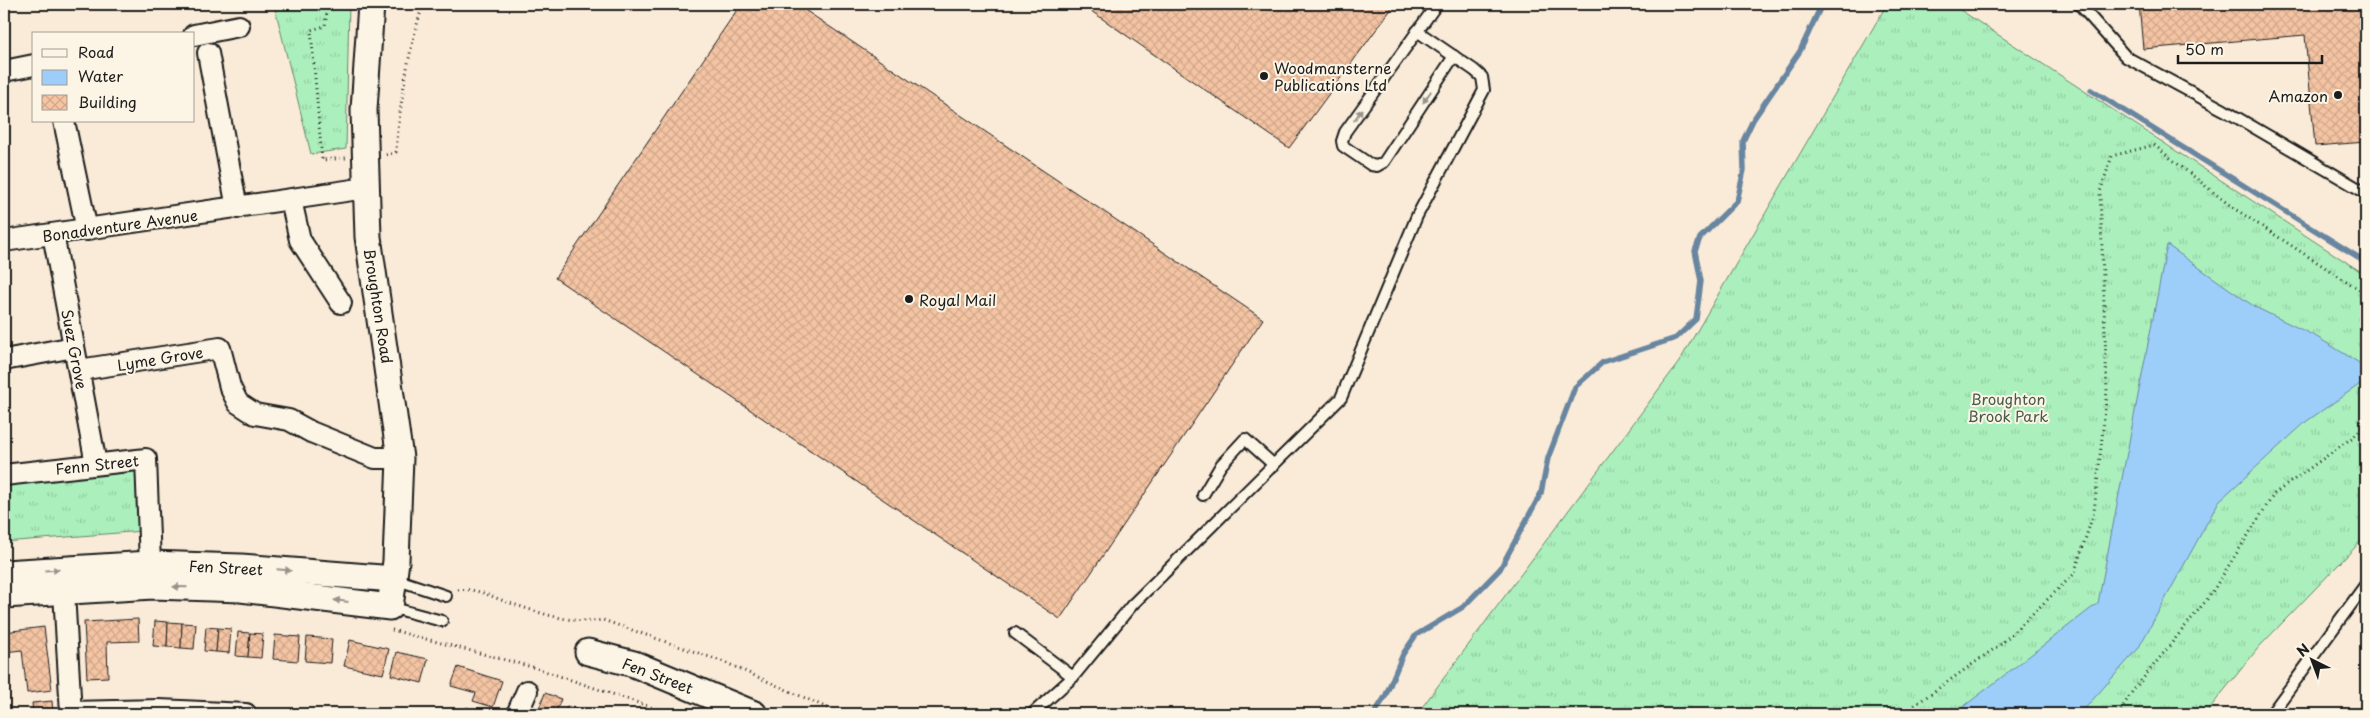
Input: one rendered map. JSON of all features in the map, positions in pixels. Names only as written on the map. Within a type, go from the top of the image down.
[{"type":"street","name":"Broughton Road","points":[[371,4],[364,110],[368,237],[400,458],[394,579],[388,618]]},
{"type":"street","points":[[195,35],[239,26]]},
{"type":"street","points":[[208,52],[237,208]]},
{"type":"street","points":[[4,71],[32,65]]},
{"type":"street","points":[[64,122],[88,230]]},
{"type":"street","name":"Bonadventure Avenue","points":[[4,241],[366,188]]},
{"type":"street","points":[[291,200],[300,240],[341,302]]},
{"type":"street","name":"Suez Grove","points":[[53,234],[96,464]]},
{"type":"street","points":[[4,360],[74,347]]},
{"type":"street","name":"Lyme Grove","points":[[79,370],[220,348],[230,387],[238,403],[255,414],[288,420],[311,432],[375,458],[400,458]]},
{"type":"street","name":"Fenn Street","points":[[4,475],[146,459],[150,564]]},
{"type":"street","name":"Fen Street","points":[[4,573],[150,564],[241,567],[394,579]]},
{"type":"street","name":"Fen Street","points":[[4,596],[153,586],[241,589],[388,618]]},
{"type":"street","points":[[64,592],[71,713],[159,710],[246,714]]},
{"type":"street","name":"Fen Street","points":[[588,652],[634,664],[754,714]]},
{"type":"street","points":[[518,714],[527,692]]},
{"type":"lane","points":[[1437,4],[1345,132],[1342,141],[1344,146],[1371,165],[1377,166],[1384,162],[1454,56]]},
{"type":"lane","points":[[2079,4],[2126,57],[2224,110],[2366,193]]},
{"type":"lane","points":[[1032,714],[1073,677],[1132,605],[1341,398],[1417,216],[1482,96],[1484,84],[1482,77],[1417,31]]},
{"type":"lane","points":[[1203,495],[1221,466],[1245,439],[1274,465]]},
{"type":"lane","name":"Fen Street","points":[[394,579],[444,595]]},
{"type":"lane","points":[[2271,714],[2366,584]]},
{"type":"lane","name":"Fen Street","points":[[388,618],[442,622]]},
{"type":"lane","points":[[1015,633],[1073,677]]},
{"type":"path","points":[[328,4],[325,26],[311,30],[322,160],[353,157]]},
{"type":"path","points":[[378,157],[396,152],[400,108],[416,26],[423,4]]},
{"type":"path","points":[[1902,714],[2001,644],[2074,574],[2094,512],[2107,390],[2100,192],[2112,156],[2154,146],[2232,206],[2366,294]]},
{"type":"path","points":[[2118,714],[2132,692],[2209,598],[2274,494],[2353,437],[2366,424]]},
{"type":"path","points":[[444,595],[461,590],[476,590],[513,604],[566,620],[587,622],[603,620],[724,662],[841,714]]},
{"type":"path","points":[[388,618],[671,714]]},
{"type":"green space","points":[[274,4],[349,4],[346,149],[311,154]]},
{"type":"green space","name":"Broughton Brook Park","points":[[1887,4],[1951,4],[2366,275],[2366,536],[2259,647],[2205,714],[1417,714],[1679,362]]},
{"type":"green space","points":[[140,467],[143,531],[4,542],[4,483]]},
{"type":"water","points":[[2167,245],[2255,307],[2317,337],[2366,367],[2366,380],[2307,421],[2219,501],[2138,649],[2080,714],[1954,714],[2098,603]]},
{"type":"building","name":"Royal Mail","points":[[741,4],[796,4],[1263,319],[1060,619],[555,278]]},
{"type":"building","name":"Woodmansterne Publications Ltd","points":[[1081,4],[1395,4],[1289,148]]},
{"type":"building","name":"Amazon","points":[[2139,4],[2366,4],[2366,142],[2315,146],[2305,35],[2143,49]]},
{"type":"building","points":[[138,619],[139,641],[107,642],[108,677],[87,678],[84,622]]},
{"type":"building","points":[[155,621],[168,622],[167,647],[153,646]]},
{"type":"building","points":[[168,622],[182,623],[181,648],[167,647]]},
{"type":"building","points":[[182,623],[196,624],[194,649],[181,648]]},
{"type":"building","points":[[44,627],[52,690],[27,693],[22,650],[4,652],[4,632]]},
{"type":"building","points":[[206,627],[218,628],[216,652],[204,651]]},
{"type":"building","points":[[218,628],[231,629],[229,653],[216,652]]},
{"type":"building","points":[[238,632],[250,633],[248,657],[236,656]]},
{"type":"building","points":[[250,633],[263,634],[261,658],[248,657]]},
{"type":"building","points":[[275,635],[300,637],[298,661],[273,659]]},
{"type":"building","points":[[307,637],[332,639],[330,663],[305,661]]},
{"type":"building","points":[[350,640],[389,649],[383,674],[344,666]]},
{"type":"building","points":[[397,652],[428,659],[422,683],[391,675]]},
{"type":"building","points":[[458,667],[502,681],[493,707],[473,701],[476,693],[451,686]]},
{"type":"building","points":[[545,693],[561,699],[555,714],[537,714]]},
{"type":"building","points":[[52,701],[53,714],[33,714],[32,703]]},
{"type":"building","points":[[2366,705],[2366,714],[2360,714]]},
{"type":"building","points":[[567,706],[592,714],[564,714]]},
{"type":"building","points":[[467,707],[478,714],[463,714]]},
{"type":"waterway","points":[[1374,714],[1385,697],[1403,654],[1416,635],[1463,607],[1500,569],[1541,493],[1548,458],[1575,387],[1603,362],[1676,338],[1696,319],[1701,281],[1695,251],[1700,238],[1737,201],[1744,170],[1743,141],[1753,120],[1800,51],[1822,4]]},
{"type":"waterway","points":[[2091,90],[2366,262]]},
{"type":"place","name":"Woodmansterne Publications Ltd","points":[[1264,76]]},
{"type":"place","name":"Amazon","points":[[2338,95]]},
{"type":"place","name":"Royal Mail","points":[[909,299]]}]
